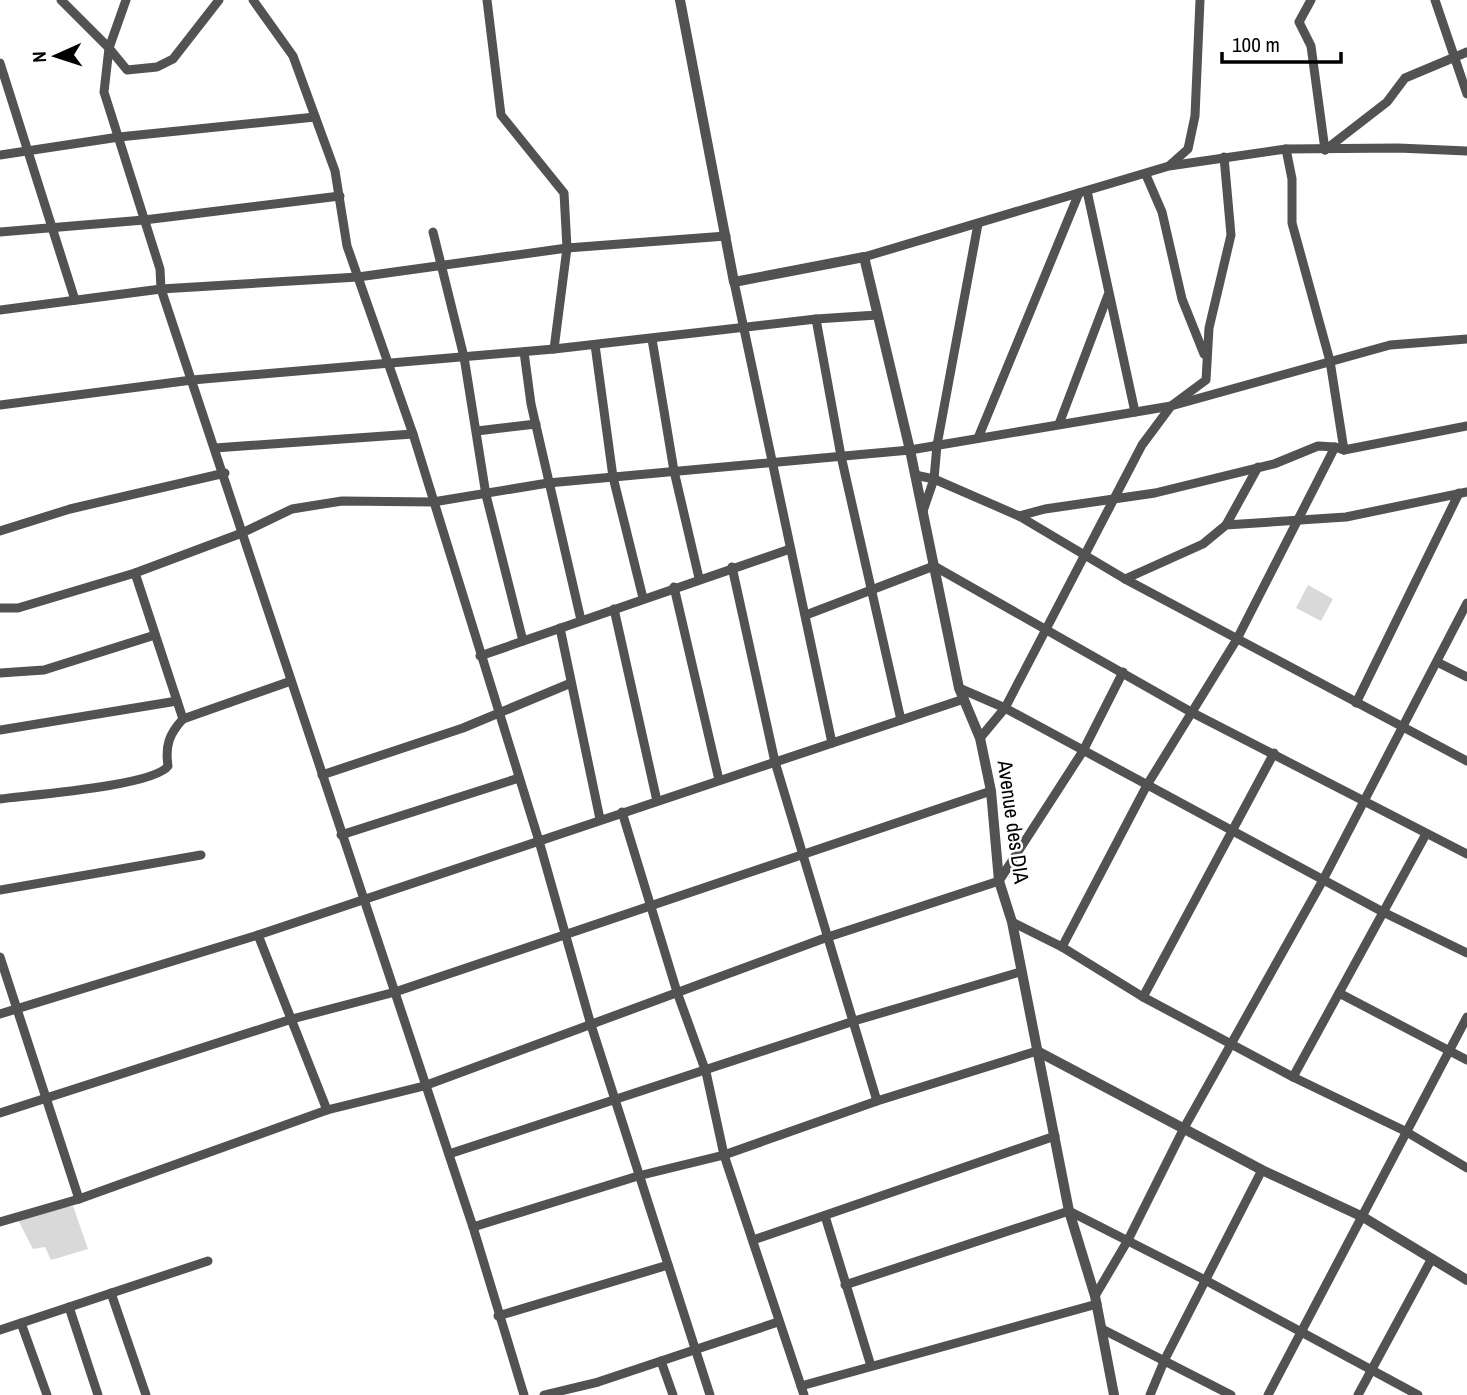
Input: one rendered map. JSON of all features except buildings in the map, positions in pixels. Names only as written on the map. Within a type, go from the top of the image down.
[{"type":"street","points":[[61,0],[127,70],[157,67],[173,59],[219,0]]},
{"type":"street","points":[[125,0],[109,48],[104,92],[160,269],[161,289],[225,473],[242,533],[341,835],[473,1227],[498,1317],[524,1395]]},
{"type":"street","points":[[253,0],[293,56],[335,170],[345,234],[358,277],[413,434],[539,841],[591,1025],[710,1395]]},
{"type":"street","points":[[486,0],[501,115],[564,193],[567,248],[554,349]]},
{"type":"street","points":[[680,0],[742,327],[832,743]]},
{"type":"street","points":[[1169,166],[1188,149],[1195,116],[1200,0]]},
{"type":"street","points":[[1311,0],[1299,22],[1311,46],[1325,150]]},
{"type":"street","points":[[1435,0],[1467,94]]},
{"type":"street","points":[[1325,150],[1387,102],[1405,78],[1467,52]]},
{"type":"street","points":[[0,63],[75,300]]},
{"type":"street","points":[[0,155],[119,137],[315,117]]},
{"type":"street","points":[[734,282],[864,257],[1169,166],[1286,149],[1398,148],[1467,151]]},
{"type":"street","points":[[1062,947],[1147,785],[1237,639],[1299,518],[1340,449],[1330,361],[1292,223],[1292,179],[1286,149]]},
{"type":"street","points":[[1206,380],[1209,328],[1231,235],[1224,157]]},
{"type":"street","points":[[1146,175],[1162,212],[1182,299],[1204,347],[1206,380]]},
{"type":"street","points":[[1083,192],[1135,412]]},
{"type":"street","points":[[978,438],[1083,192]]},
{"type":"street","points":[[0,232],[144,220],[340,196]]},
{"type":"street","points":[[923,513],[934,479],[937,445],[978,223]]},
{"type":"street","points":[[433,232],[464,356],[486,495],[523,641]]},
{"type":"street","points":[[0,310],[161,289],[358,277],[567,248],[726,236]]},
{"type":"street","name":"Avenue des DIA","points":[[864,257],[910,450],[961,694],[980,738],[991,791],[999,881],[1012,922],[1069,1211],[1096,1300],[1114,1395]]},
{"type":"street","points":[[1059,424],[1109,294]]},
{"type":"street","points":[[0,405],[192,380],[524,352],[877,314]]},
{"type":"street","points":[[816,319],[841,456],[901,720]]},
{"type":"street","points":[[652,339],[674,471],[699,579]]},
{"type":"street","points":[[0,608],[19,608],[135,573],[242,533],[292,509],[342,501],[433,502],[548,483],[910,450],[1171,406],[1390,345],[1467,339]]},
{"type":"street","points":[[595,345],[613,477],[643,598]]},
{"type":"street","points":[[524,352],[548,483],[581,620]]},
{"type":"street","points":[[980,738],[1005,708],[1142,445],[1171,406],[1206,380]]},
{"type":"street","points":[[477,431],[536,424]]},
{"type":"street","points":[[1019,516],[1155,493],[1258,467],[1318,446],[1340,449],[1467,426]]},
{"type":"street","points":[[215,448],[413,434]]},
{"type":"street","points":[[1125,579],[1203,544],[1226,524],[1258,467]]},
{"type":"street","points":[[0,531],[71,509],[225,473]]},
{"type":"street","points":[[915,475],[934,479],[1019,516],[1125,579],[1467,761]]},
{"type":"street","points":[[1226,524],[1346,517],[1463,493]]},
{"type":"street","points":[[1356,703],[1463,493]]},
{"type":"street","points":[[480,656],[790,549]]},
{"type":"street","points":[[806,615],[934,566],[1191,712],[1467,854]]},
{"type":"street","points":[[732,567],[775,762],[825,938],[854,1021],[877,1101]]},
{"type":"street","points":[[135,573],[183,719]]},
{"type":"street","points":[[674,587],[719,780]]},
{"type":"street","points":[[622,812],[677,992],[706,1072],[724,1155],[803,1390],[871,1366],[1096,1300],[1184,1128],[1323,880],[1466,608]]},
{"type":"street","points":[[614,609],[657,801]]},
{"type":"street","points":[[560,628],[600,819]]},
{"type":"street","points":[[0,673],[44,670],[155,635]]},
{"type":"street","points":[[1437,662],[1467,677]]},
{"type":"street","points":[[0,1222],[79,1199],[327,1110],[424,1086],[825,938],[999,881],[1083,751],[1124,672]]},
{"type":"street","points":[[0,799],[138,781],[163,773],[167,766],[165,751],[169,737],[183,719],[291,681]]},
{"type":"street","points":[[322,775],[499,714],[571,683]]},
{"type":"street","points":[[0,1014],[258,935],[901,720],[961,694],[1005,708],[1323,880],[1467,953]]},
{"type":"street","points":[[0,730],[177,701]]},
{"type":"street","points":[[1143,997],[1274,753]]},
{"type":"street","points":[[341,835],[519,778]]},
{"type":"street","points":[[0,1113],[292,1019],[395,992],[566,932],[991,791]]},
{"type":"street","points":[[1293,1077],[1426,834]]},
{"type":"street","points":[[0,890],[201,855]]},
{"type":"street","points":[[1012,922],[1062,947],[1143,997],[1293,1077],[1405,1131],[1467,1168]]},
{"type":"street","points":[[258,935],[327,1110]]},
{"type":"street","points":[[0,957],[79,1199]]},
{"type":"street","points":[[449,1154],[614,1097],[706,1072],[854,1021],[1020,972]]},
{"type":"street","points":[[1339,993],[1467,1060]]},
{"type":"street","points":[[1268,1395],[1467,1017]]},
{"type":"street","points":[[473,1227],[638,1175],[724,1155],[877,1101],[1037,1051],[1262,1170],[1363,1217],[1467,1280]]},
{"type":"street","points":[[753,1240],[1055,1136]]},
{"type":"street","points":[[1150,1395],[1165,1359],[1262,1170]]},
{"type":"street","points":[[845,1284],[1069,1211],[1205,1280],[1418,1395]]},
{"type":"street","points":[[825,1216],[871,1366]]},
{"type":"street","points":[[1358,1395],[1431,1260]]},
{"type":"street","points":[[0,1330],[208,1261]]},
{"type":"street","points":[[498,1317],[668,1265]]},
{"type":"street","points":[[111,1293],[145,1395]]},
{"type":"street","points":[[69,1307],[98,1395]]},
{"type":"street","points":[[544,1395],[598,1382],[778,1322]]},
{"type":"street","points":[[21,1323],[47,1395]]},
{"type":"street","points":[[1102,1329],[1231,1395]]},
{"type":"street","points":[[661,1361],[673,1395]]},
{"type":"street","points":[[598,1382],[602,1395]]},
{"type":"shaded area","points":[[1308,585],[1333,599],[1321,621],[1296,608]]},
{"type":"shaded area","points":[[73,1206],[88,1249],[51,1260],[45,1247],[33,1249],[16,1216]]}]
